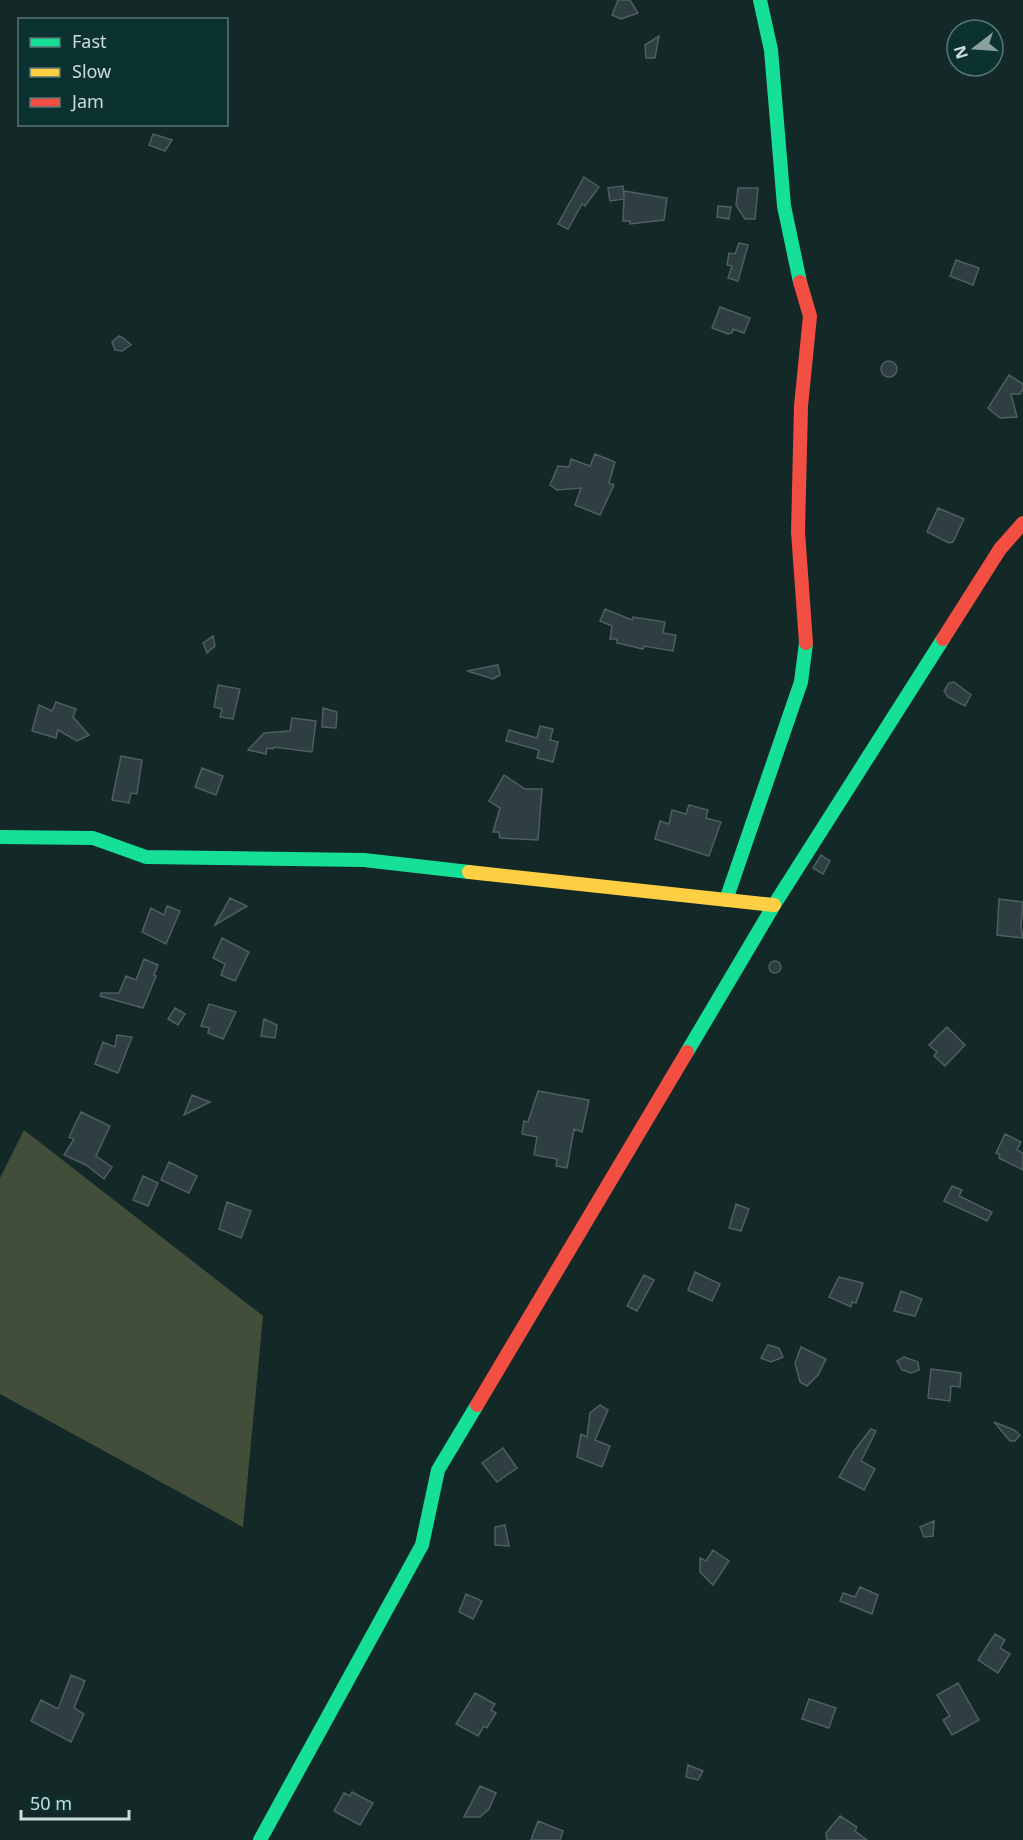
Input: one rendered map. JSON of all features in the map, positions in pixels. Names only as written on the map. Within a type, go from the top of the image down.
[{"type":"street","points":[[726,900],[801,682],[806,642],[798,532],[801,406],[810,316],[793,257],[784,206],[771,50],[760,0]]},
{"type":"street","points":[[260,1840],[422,1545],[438,1470],[774,905],[1000,549],[1023,523]]},
{"type":"street","points":[[0,837],[93,838],[146,857],[363,860],[774,905]]},
{"type":"green space","points":[[24,1130],[263,1316],[243,1527],[0,1394],[0,1178]]},
{"type":"building","points":[[618,0],[630,0],[638,13],[621,19],[612,15]]},
{"type":"building","points":[[659,36],[655,58],[646,58],[645,45]]},
{"type":"building","points":[[153,134],[172,140],[165,151],[149,145]]},
{"type":"building","points":[[584,177],[599,187],[585,206],[582,204],[568,229],[558,224]]},
{"type":"building","points":[[623,186],[624,198],[624,191],[667,198],[664,220],[630,224],[630,221],[623,221],[624,199],[610,201],[608,188]]},
{"type":"building","points":[[738,188],[758,188],[755,219],[745,219],[736,205]]},
{"type":"building","points":[[718,206],[731,207],[729,219],[717,217]]},
{"type":"building","points":[[739,243],[748,245],[738,281],[728,278],[732,266],[727,265],[729,253],[735,254]]},
{"type":"building","points":[[956,260],[979,268],[973,285],[950,276]]},
{"type":"building","points":[[720,307],[750,318],[744,333],[733,329],[732,333],[728,334],[712,328]]},
{"type":"building","points":[[119,336],[131,345],[122,351],[115,350],[112,342]]},
{"type":"building","points":[[886,361],[892,361],[897,369],[895,375],[886,377],[881,372],[881,366]]},
{"type":"building","points":[[1009,375],[1023,384],[1023,389],[1020,394],[1011,394],[1017,417],[1000,418],[988,408]]},
{"type":"building","points":[[595,454],[615,462],[609,483],[614,485],[600,515],[575,505],[581,488],[557,490],[550,485],[558,466],[569,467],[571,459],[590,466]]},
{"type":"building","points":[[938,508],[964,519],[953,542],[949,543],[927,532]]},
{"type":"building","points":[[605,609],[632,620],[633,617],[665,622],[663,633],[676,635],[673,651],[644,646],[643,649],[617,643],[617,639],[610,639],[612,626],[600,621]]},
{"type":"building","points":[[213,636],[215,646],[207,653],[203,643]]},
{"type":"building","points":[[498,665],[500,675],[493,679],[467,671]]},
{"type":"building","points":[[954,682],[971,695],[965,706],[948,697],[944,691],[949,683]]},
{"type":"building","points":[[218,685],[240,689],[233,719],[220,717],[222,709],[214,707]]},
{"type":"building","points":[[56,702],[76,709],[73,717],[89,735],[77,741],[58,730],[56,738],[32,731],[39,705],[52,711]]},
{"type":"building","points":[[323,708],[337,712],[336,728],[322,727]]},
{"type":"building","points":[[292,718],[316,721],[312,752],[274,747],[273,749],[267,748],[266,754],[248,750],[264,733],[290,731]]},
{"type":"building","points":[[540,726],[553,729],[550,740],[558,742],[553,762],[537,758],[539,750],[506,741],[509,730],[537,738]]},
{"type":"building","points":[[121,756],[142,760],[137,794],[131,793],[129,803],[112,800]]},
{"type":"building","points":[[202,768],[223,776],[216,795],[195,787]]},
{"type":"building","points":[[504,775],[525,789],[542,789],[538,840],[500,838],[499,832],[493,832],[500,808],[489,801]]},
{"type":"building","points":[[689,805],[708,810],[706,818],[721,822],[709,856],[655,839],[660,821],[669,824],[672,810],[686,814]]},
{"type":"building","points":[[821,855],[830,861],[823,874],[813,868]]},
{"type":"building","points":[[230,898],[247,906],[215,925]]},
{"type":"building","points":[[999,899],[1023,902],[1021,927],[1023,938],[997,935]]},
{"type":"building","points":[[167,906],[180,911],[166,944],[142,932],[151,908],[164,915]]},
{"type":"building","points":[[222,938],[249,952],[235,981],[221,975],[225,964],[213,958]]},
{"type":"building","points":[[144,959],[158,965],[143,1008],[100,996],[101,993],[119,993],[126,976],[136,980]]},
{"type":"building","points":[[777,961],[781,967],[777,973],[773,973],[769,965]]},
{"type":"building","points":[[209,1004],[236,1012],[223,1039],[208,1033],[209,1028],[201,1026]]},
{"type":"building","points":[[175,1008],[185,1014],[178,1025],[168,1019]]},
{"type":"building","points":[[264,1019],[277,1025],[275,1038],[261,1036]]},
{"type":"building","points":[[947,1027],[965,1045],[945,1066],[934,1056],[937,1052],[929,1045]]},
{"type":"building","points":[[117,1035],[132,1037],[118,1073],[95,1064],[103,1042],[115,1047]]},
{"type":"building","points":[[538,1091],[589,1100],[582,1132],[574,1129],[567,1168],[556,1166],[557,1159],[534,1155],[537,1137],[522,1134],[524,1121],[528,1122]]},
{"type":"building","points":[[192,1095],[210,1102],[184,1115]]},
{"type":"building","points":[[81,1112],[110,1126],[96,1156],[112,1167],[104,1179],[86,1165],[64,1155],[74,1139],[69,1137]]},
{"type":"building","points":[[1005,1134],[1021,1142],[1017,1150],[1023,1153],[1023,1170],[999,1158],[1000,1155],[996,1153]]},
{"type":"building","points":[[169,1162],[197,1176],[189,1193],[161,1180]]},
{"type":"building","points":[[143,1176],[158,1183],[148,1206],[133,1200]]},
{"type":"building","points":[[952,1186],[962,1190],[959,1196],[992,1212],[987,1221],[944,1201]]},
{"type":"building","points":[[227,1202],[251,1211],[241,1238],[219,1229]]},
{"type":"building","points":[[736,1204],[749,1209],[741,1231],[729,1228]]},
{"type":"building","points":[[695,1272],[720,1284],[712,1301],[688,1290]]},
{"type":"building","points":[[644,1275],[654,1280],[637,1311],[627,1306]]},
{"type":"building","points":[[839,1277],[863,1283],[856,1303],[852,1302],[851,1307],[829,1297]]},
{"type":"building","points":[[901,1291],[922,1299],[915,1316],[894,1311]]},
{"type":"building","points":[[768,1345],[779,1348],[783,1357],[771,1362],[761,1358]]},
{"type":"building","points":[[801,1347],[826,1359],[818,1375],[807,1386],[800,1382],[795,1363]]},
{"type":"building","points":[[904,1357],[918,1362],[919,1370],[911,1373],[902,1370],[897,1361]]},
{"type":"building","points":[[931,1369],[961,1373],[960,1387],[951,1386],[950,1401],[928,1398]]},
{"type":"building","points":[[600,1405],[608,1410],[595,1440],[610,1446],[602,1467],[577,1457],[581,1434],[587,1437],[590,1413]]},
{"type":"building","points":[[994,1422],[1020,1435],[1015,1441],[1010,1441]]},
{"type":"building","points":[[871,1429],[876,1431],[861,1461],[875,1469],[864,1490],[839,1477],[854,1451]]},
{"type":"building","points":[[503,1448],[517,1468],[497,1482],[482,1463]]},
{"type":"building","points":[[934,1521],[933,1536],[924,1537],[920,1527]]},
{"type":"building","points":[[505,1525],[509,1546],[495,1545],[495,1527]]},
{"type":"building","points":[[713,1550],[729,1561],[713,1585],[700,1572],[700,1558],[706,1561]]},
{"type":"building","points":[[860,1587],[878,1595],[872,1614],[840,1601],[843,1593],[855,1597]]},
{"type":"building","points":[[466,1594],[482,1601],[473,1619],[459,1612]]},
{"type":"building","points":[[995,1634],[1005,1640],[1000,1648],[1010,1654],[998,1673],[978,1660]]},
{"type":"building","points":[[71,1675],[85,1681],[74,1708],[84,1714],[71,1742],[31,1721],[41,1700],[58,1709]]},
{"type":"building","points":[[958,1683],[979,1720],[952,1735],[943,1720],[950,1716],[937,1695]]},
{"type":"building","points":[[475,1693],[495,1704],[491,1710],[496,1713],[487,1728],[484,1726],[478,1736],[456,1724]]},
{"type":"building","points":[[809,1699],[836,1708],[829,1728],[802,1719]]},
{"type":"building","points":[[688,1765],[703,1771],[698,1780],[686,1777]]},
{"type":"building","points":[[480,1786],[496,1793],[489,1809],[480,1817],[464,1817]]},
{"type":"building","points":[[352,1792],[373,1803],[360,1825],[334,1811],[344,1793],[350,1796]]},
{"type":"building","points":[[840,1816],[857,1827],[855,1831],[867,1840],[827,1840],[826,1833]]},
{"type":"building","points":[[538,1821],[563,1831],[560,1840],[531,1840]]},
{"type":"traffic: fast","points":[[760,0],[771,50],[784,206],[800,282]]},
{"type":"traffic: fast","points":[[687,1052],[774,905],[943,639]]},
{"type":"traffic: fast","points":[[726,900],[801,682],[806,643]]},
{"type":"traffic: fast","points":[[0,837],[93,838],[146,857],[364,860],[469,872]]},
{"type":"traffic: fast","points":[[260,1840],[422,1545],[438,1470],[477,1405]]},
{"type":"traffic: slow","points":[[469,872],[774,905]]},
{"type":"traffic: jam","points":[[800,282],[810,316],[801,406],[798,532],[806,643]]},
{"type":"traffic: jam","points":[[943,639],[1000,549],[1023,523]]},
{"type":"traffic: jam","points":[[477,1405],[687,1052]]}]
